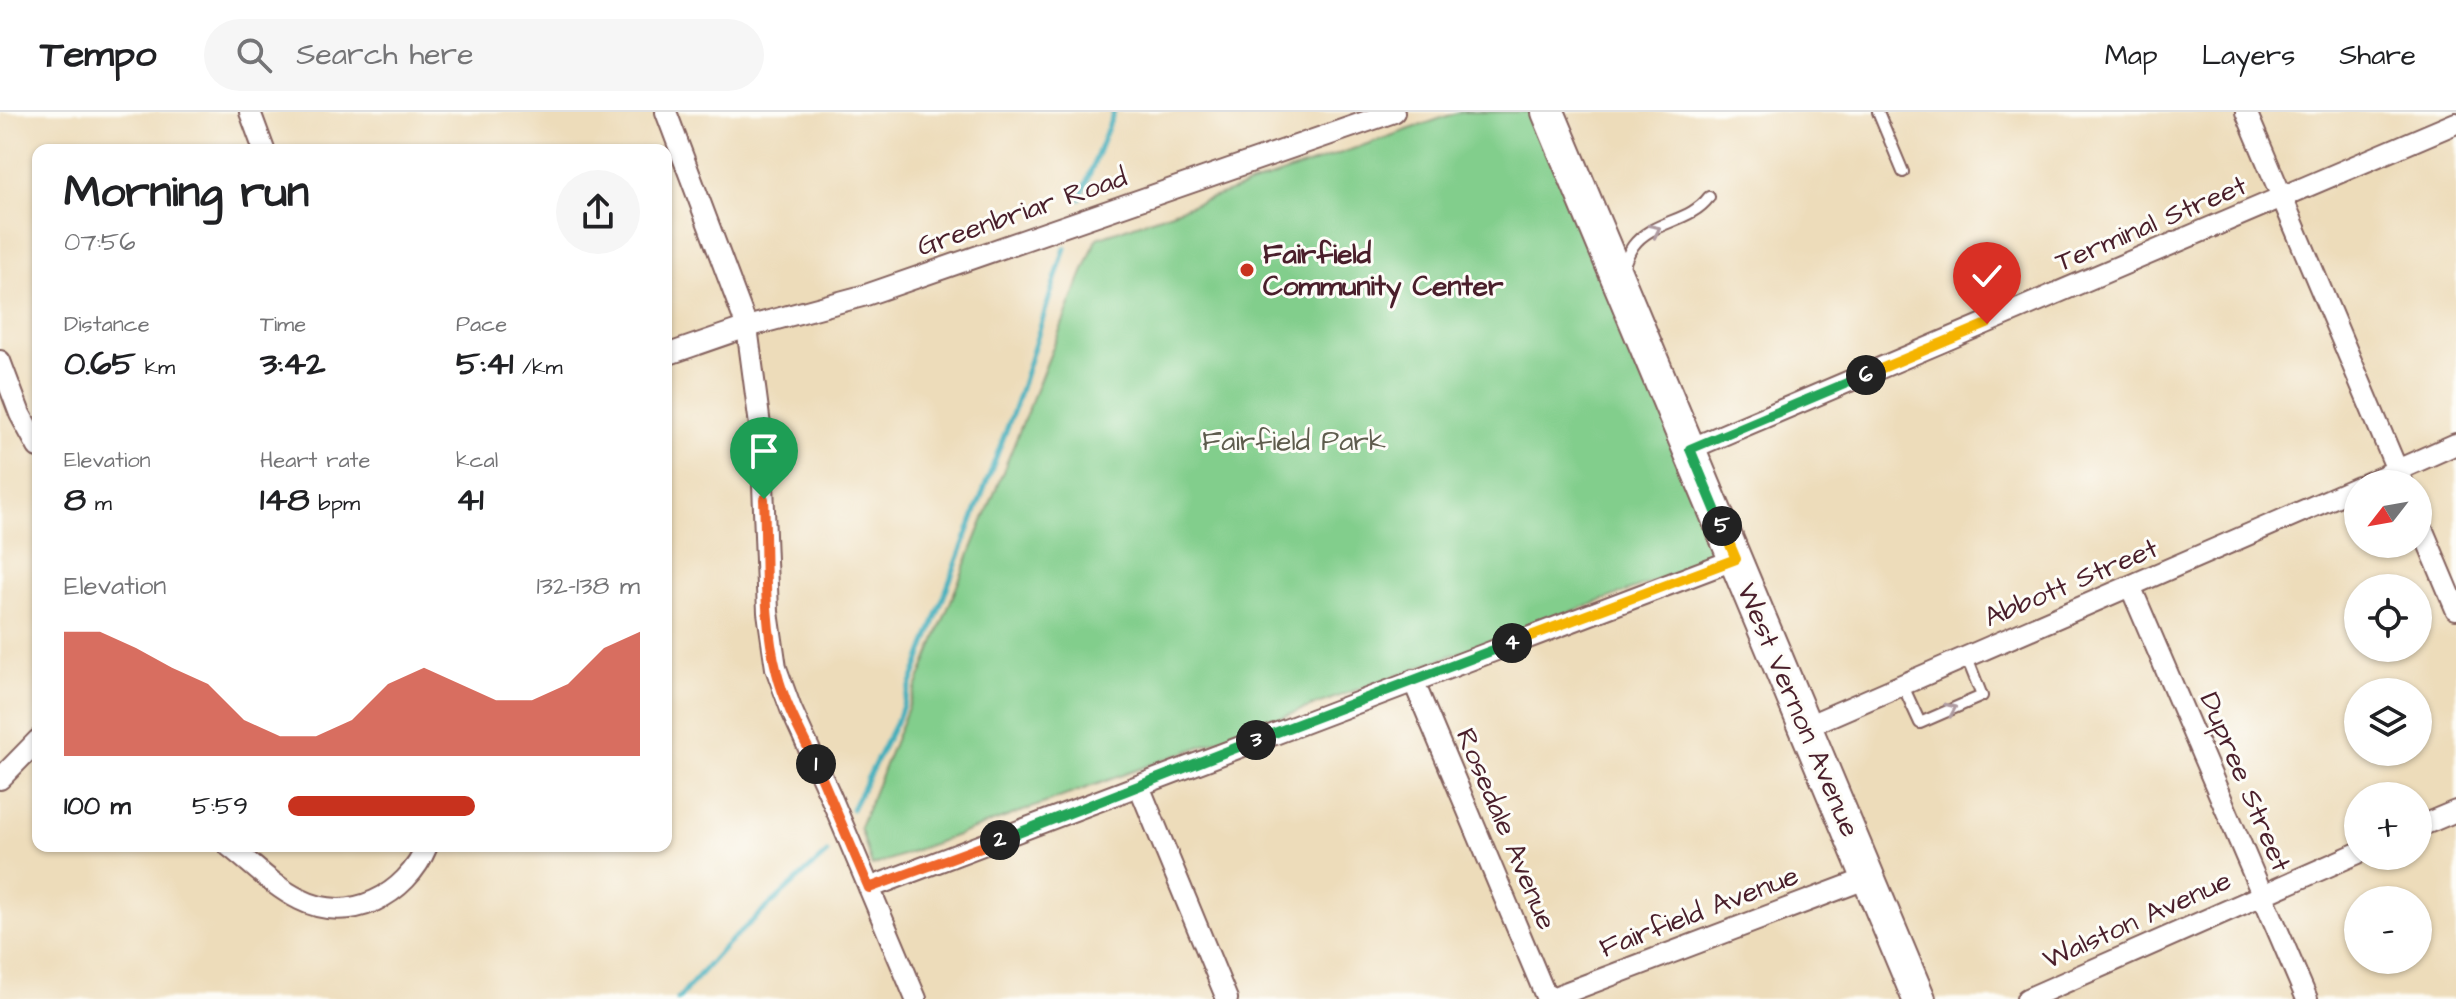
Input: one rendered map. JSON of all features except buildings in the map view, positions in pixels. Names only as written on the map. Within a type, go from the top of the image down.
[{"type":"main road","name":"West Vernon Avenue","points":[[1548,112],[1919,999]]},
{"type":"street","points":[[250,112],[262,144]]},
{"type":"street","points":[[666,112],[747,327],[761,433],[768,612],[776,668],[916,999]]},
{"type":"street","name":"Greenbriar Road","points":[[672,353],[747,327],[866,295],[1394,112]]},
{"type":"street","points":[[2246,112],[2397,470]]},
{"type":"street","name":"Terminal Street","points":[[1690,449],[2456,123]]},
{"type":"street","points":[[0,361],[16,406],[32,436]]},
{"type":"street","points":[[2412,470],[2456,444]]},
{"type":"street","name":"Abbott Street","points":[[1805,727],[2344,493]]},
{"type":"street","points":[[2432,552],[2456,609]]},
{"type":"street","points":[[869,888],[1736,559]]},
{"type":"street","name":"Dupree Street","points":[[2131,588],[2307,999]]},
{"type":"street","name":"Rosedale Avenue","points":[[1413,680],[1548,999]]},
{"type":"street","points":[[0,779],[32,746]]},
{"type":"street","points":[[1139,786],[1227,999]]},
{"type":"street","points":[[2432,821],[2456,811]]},
{"type":"street","points":[[237,852],[296,898],[323,908],[337,909],[366,905],[392,892],[413,872],[424,852]]},
{"type":"street","name":"Walston Avenue","points":[[2027,999],[2344,859]]},
{"type":"street","name":"Fairfield Avenue","points":[[1548,999],[1868,878]]},
{"type":"lane","points":[[1878,112],[1903,172]]},
{"type":"lane","points":[[1618,279],[1632,247],[1646,233],[1700,210],[1709,197]]},
{"type":"lane","points":[[1903,686],[1920,723],[1932,718],[1982,696],[1967,658]]},
{"type":"green space","name":"Fairfield Park","points":[[1459,112],[1553,112],[1733,553],[872,866],[860,827],[1097,238]]},
{"type":"waterway","points":[[1080,199],[1114,112]]},
{"type":"waterway","points":[[852,809],[899,716],[1016,404],[1065,248]]},
{"type":"waterway","points":[[678,999],[726,945],[827,853]]},
{"type":"place","name":"Fairfield Community Center","points":[[1247,270]]},
{"type":"route","points":[[764,499],[768,612],[776,668],[869,888],[1736,559],[1690,449],[1987,324]]}]
